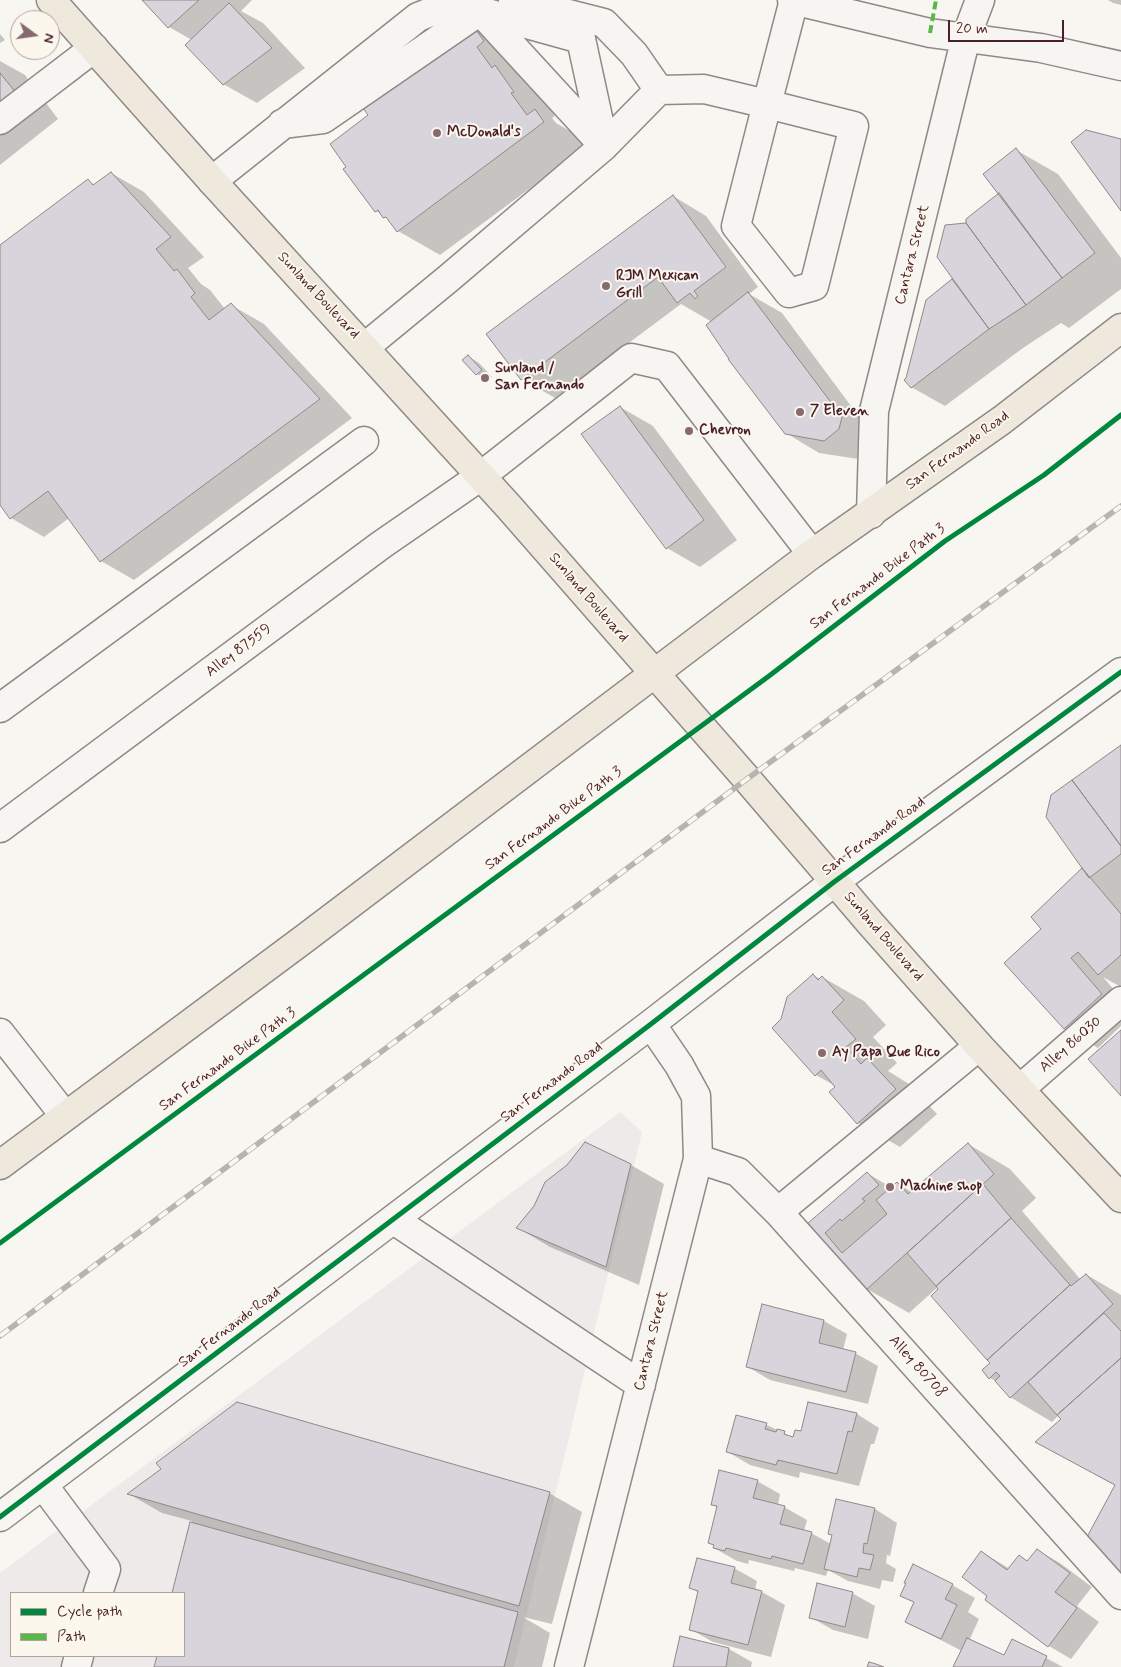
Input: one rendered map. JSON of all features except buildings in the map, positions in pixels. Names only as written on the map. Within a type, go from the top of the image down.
[{"type":"main road","name":"Sunland Boulevard","points":[[51,0],[212,181],[481,476],[979,1046],[1121,1198]]},
{"type":"main road","name":"San Fernando Road","points":[[0,1164],[296,944],[812,554],[1002,420],[1121,328]]},
{"type":"street","points":[[513,0],[604,23],[634,54],[658,90]]},
{"type":"street","points":[[365,347],[604,146],[658,90],[704,89],[767,104],[854,126],[814,286],[789,294],[736,226],[767,104],[793,0],[930,33],[1041,48],[1121,66]]},
{"type":"street","name":"Cantara Street","points":[[871,514],[874,411],[966,37],[980,0]]},
{"type":"street","points":[[212,181],[418,17],[471,6],[581,40],[604,146]]},
{"type":"street","points":[[471,6],[604,146]]},
{"type":"street","points":[[0,120],[94,48]]},
{"type":"street","name":"Alley 87559","points":[[0,828],[381,546],[481,476],[631,358],[667,366],[812,554]]},
{"type":"street","points":[[0,708],[364,442]]},
{"type":"street","name":"San Fernando Road","points":[[0,1517],[394,1220],[834,882],[1121,672]]},
{"type":"street","name":"Alley 86030","points":[[1020,1089],[1121,1001]]},
{"type":"street","name":"Cantara Street","points":[[569,1667],[698,1159],[696,1096],[679,1065],[651,1024]]},
{"type":"street","points":[[0,1033],[64,1116]]},
{"type":"street","points":[[778,1212],[979,1046]]},
{"type":"street","name":"Alley 80708","points":[[698,1159],[738,1172],[778,1212],[1121,1595]]},
{"type":"street","points":[[394,1220],[641,1385]]},
{"type":"street","points":[[43,1485],[106,1569],[98,1592]]},
{"type":"shaded area","points":[[620,1112],[642,1132],[514,1667],[0,1667],[0,1573]]},
{"type":"railway","points":[[0,1336],[747,779],[1121,506]]},
{"type":"marked path","points":[[930,33],[936,0]]},
{"type":"cycle path","name":"San Fernando Bike Path 3","points":[[0,1243],[769,676],[945,541],[1044,475],[1121,415]]},
{"type":"cycle path","points":[[0,1517],[651,1024],[834,882],[1121,672]]},
{"type":"place","name":"McDonald's","points":[[437,133]]},
{"type":"place","name":"RJM Mexican Grill","points":[[606,286]]},
{"type":"place","name":"Sunland / San Fernando","points":[[485,378]]},
{"type":"place","name":"7 Eleven","points":[[800,412]]},
{"type":"place","name":"Chevron","points":[[689,431]]},
{"type":"place","name":"Ay Papa Que Rico","points":[[822,1053]]},
{"type":"place","name":"Machine shop","points":[[890,1187]]}]
